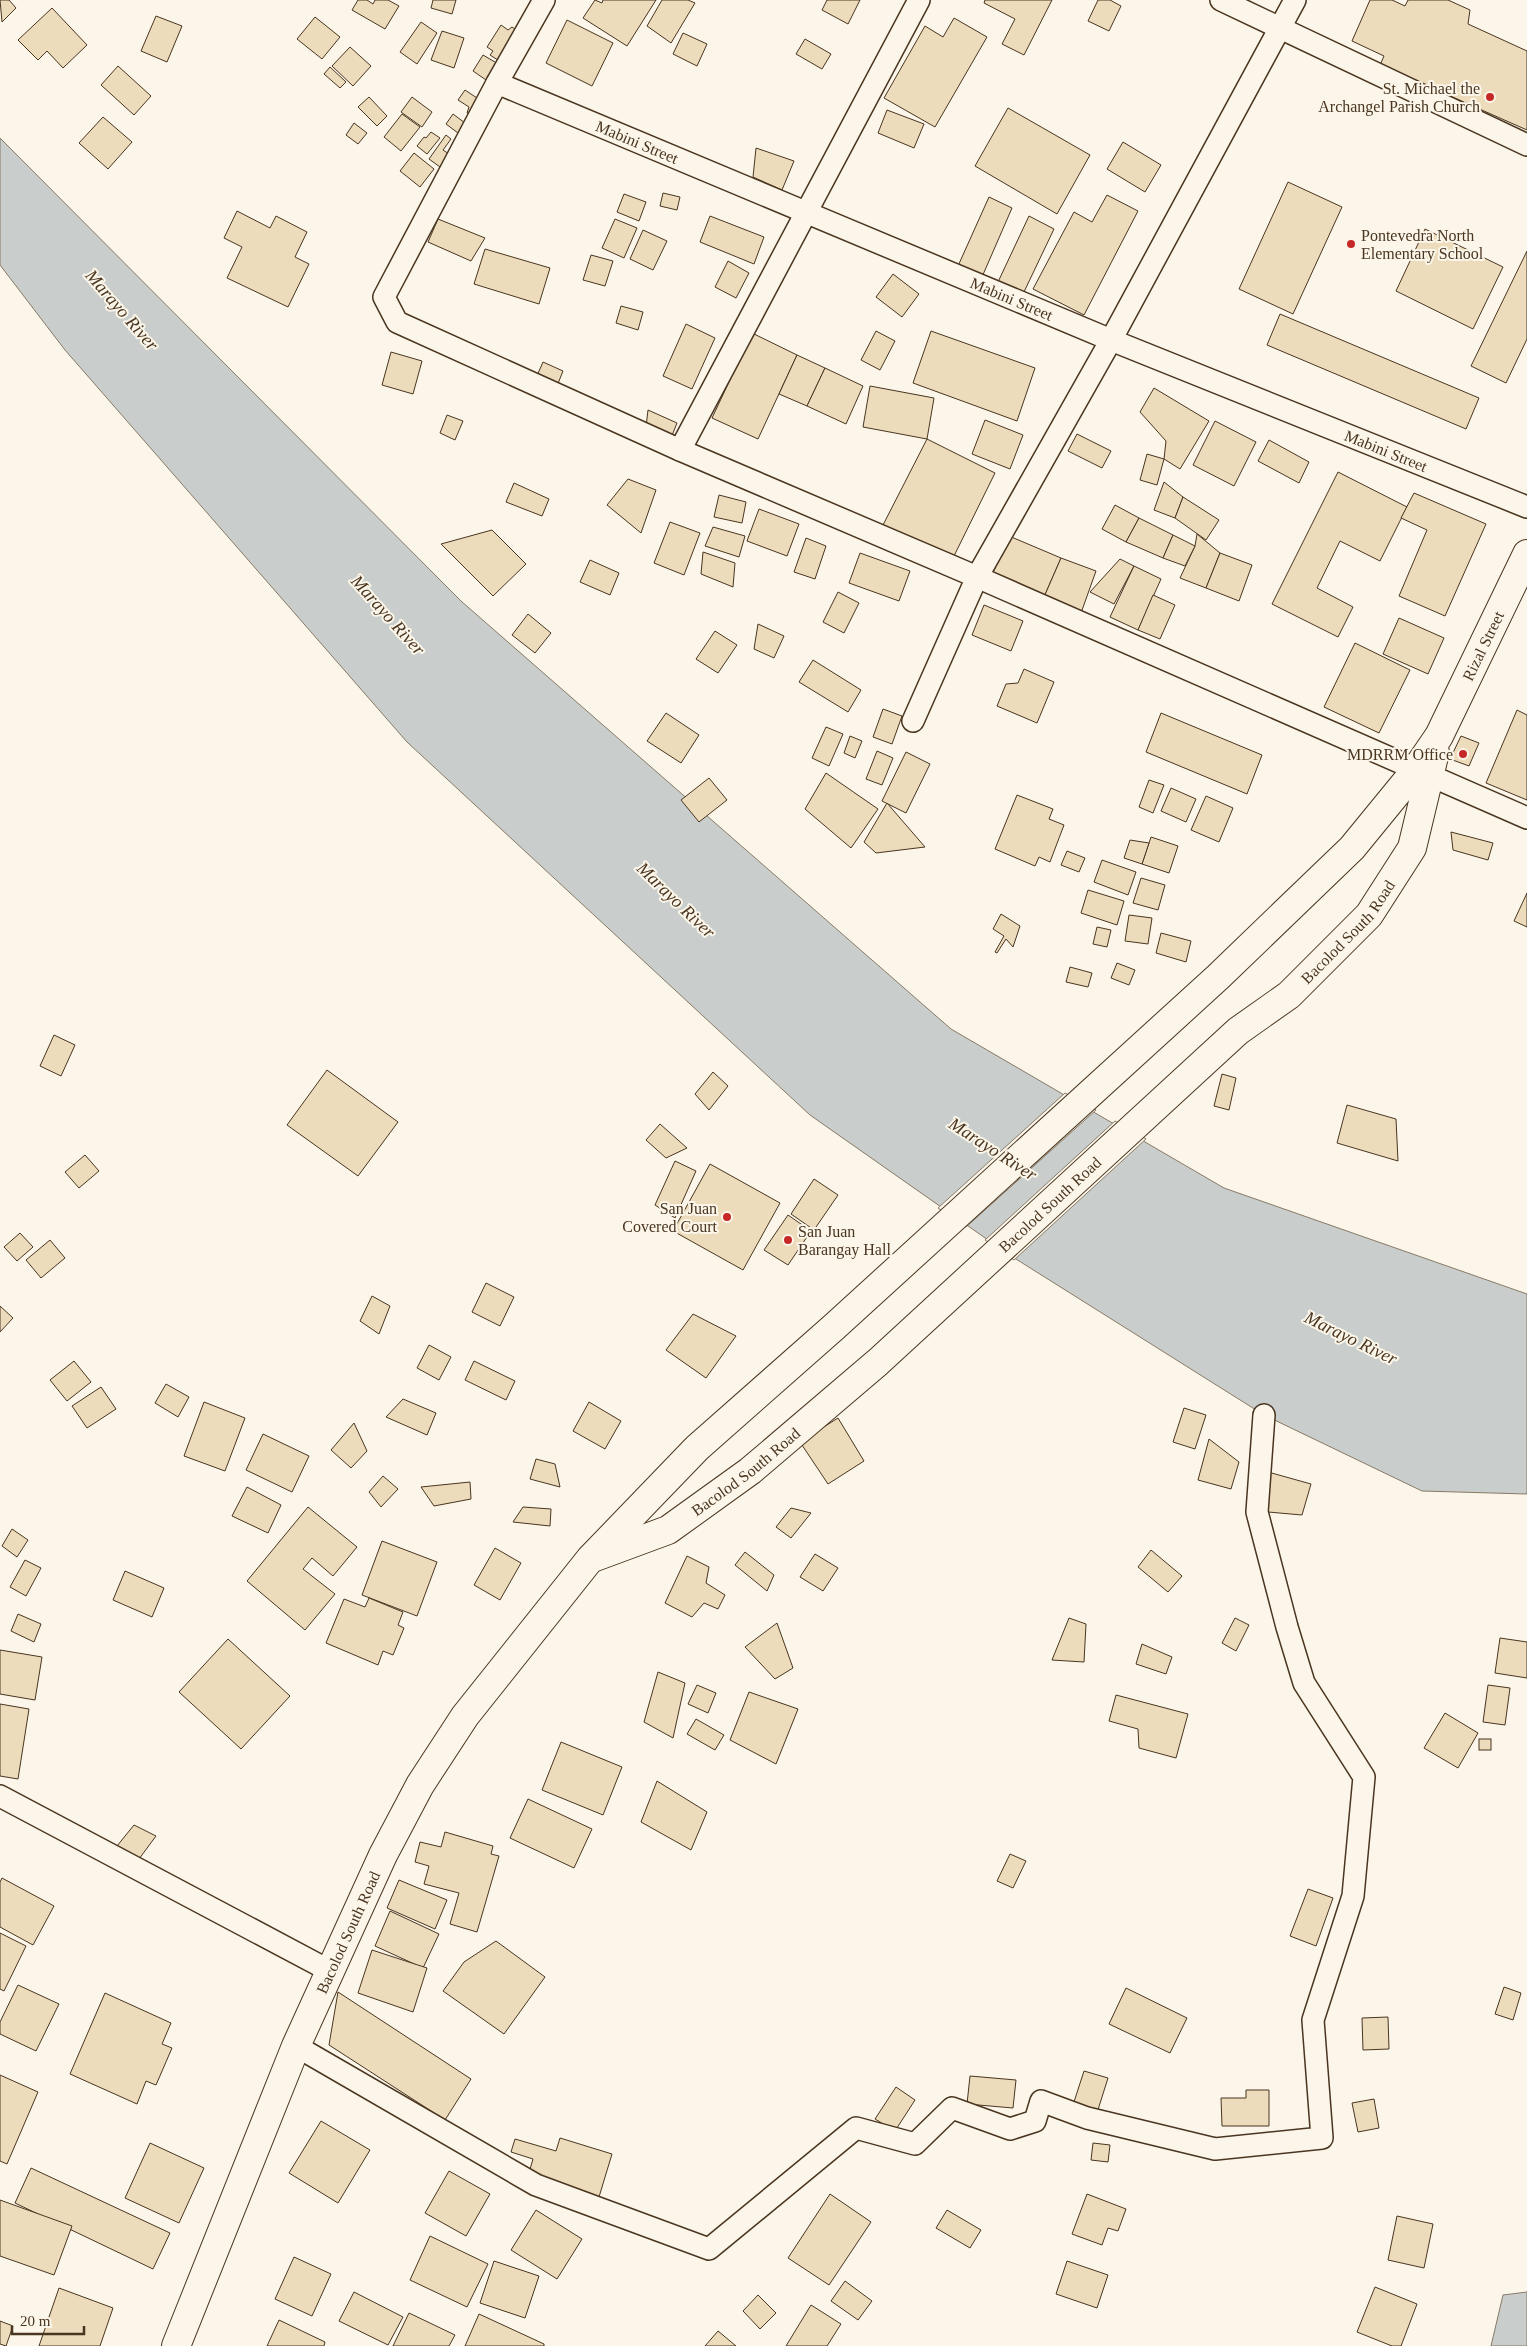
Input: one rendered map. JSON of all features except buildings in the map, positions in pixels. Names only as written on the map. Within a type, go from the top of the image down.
[{"type":"highway","name":"Rizal Street","points":[[1422,774],[1527,554]]},
{"type":"highway","name":"Bacolod South Road","points":[[176,2346],[296,2046],[383,1855],[420,1785],[465,1716],[590,1559],[697,1448],[1218,977],[1352,848],[1422,774]]},
{"type":"highway","name":"Bacolod South Road","points":[[590,1559],[668,1530],[750,1471],[878,1362],[1238,1031],[1289,995],[1369,915],[1412,848],[1422,774]]},
{"type":"street","points":[[544,0],[497,83],[384,296],[397,322],[680,450],[977,577],[1422,774],[1527,818]]},
{"type":"street","points":[[680,450],[804,213],[919,0]]},
{"type":"street","points":[[1221,0],[1527,145]]},
{"type":"street","points":[[914,721],[977,577],[1111,340],[1295,0]]},
{"type":"street","name":"Mabini Street","points":[[497,83],[1111,340],[1527,507]]},
{"type":"street","points":[[296,2046],[536,2185],[709,2249],[856,2128],[915,2144],[952,2108],[1010,2129],[1035,2121],[1040,2101],[1087,2118],[1215,2149],[1322,2138],[1313,2020],[1353,1896],[1364,1777],[1304,1683],[1287,1627],[1256,1512],[1264,1415]]},
{"type":"street","points":[[0,1796],[330,1971]]},
{"type":"water","name":"Marayo River","points":[[0,138],[461,601],[951,1029],[1224,1188],[1527,1294],[1527,1494],[1422,1491],[1264,1415],[1008,1254],[810,1115],[407,742],[65,350],[0,265]]},
{"type":"water","points":[[1527,2292],[1527,2346],[1491,2346],[1503,2295]]},
{"type":"pier","points":[[1065,1093],[1096,1110],[966,1227],[938,1208]]},
{"type":"pier","points":[[1115,1121],[1146,1139],[1014,1260],[985,1240]]},
{"type":"place","name":"St. Michael the Archangel Parish Church","points":[[1490,97]]},
{"type":"place","name":"Pontevedra North Elementary School","points":[[1351,244]]},
{"type":"place","name":"MDRRM Office","points":[[1463,754]]},
{"type":"place","name":"San Juan Covered Court","points":[[727,1217]]},
{"type":"place","name":"San Juan Barangay Hall","points":[[788,1240]]}]
